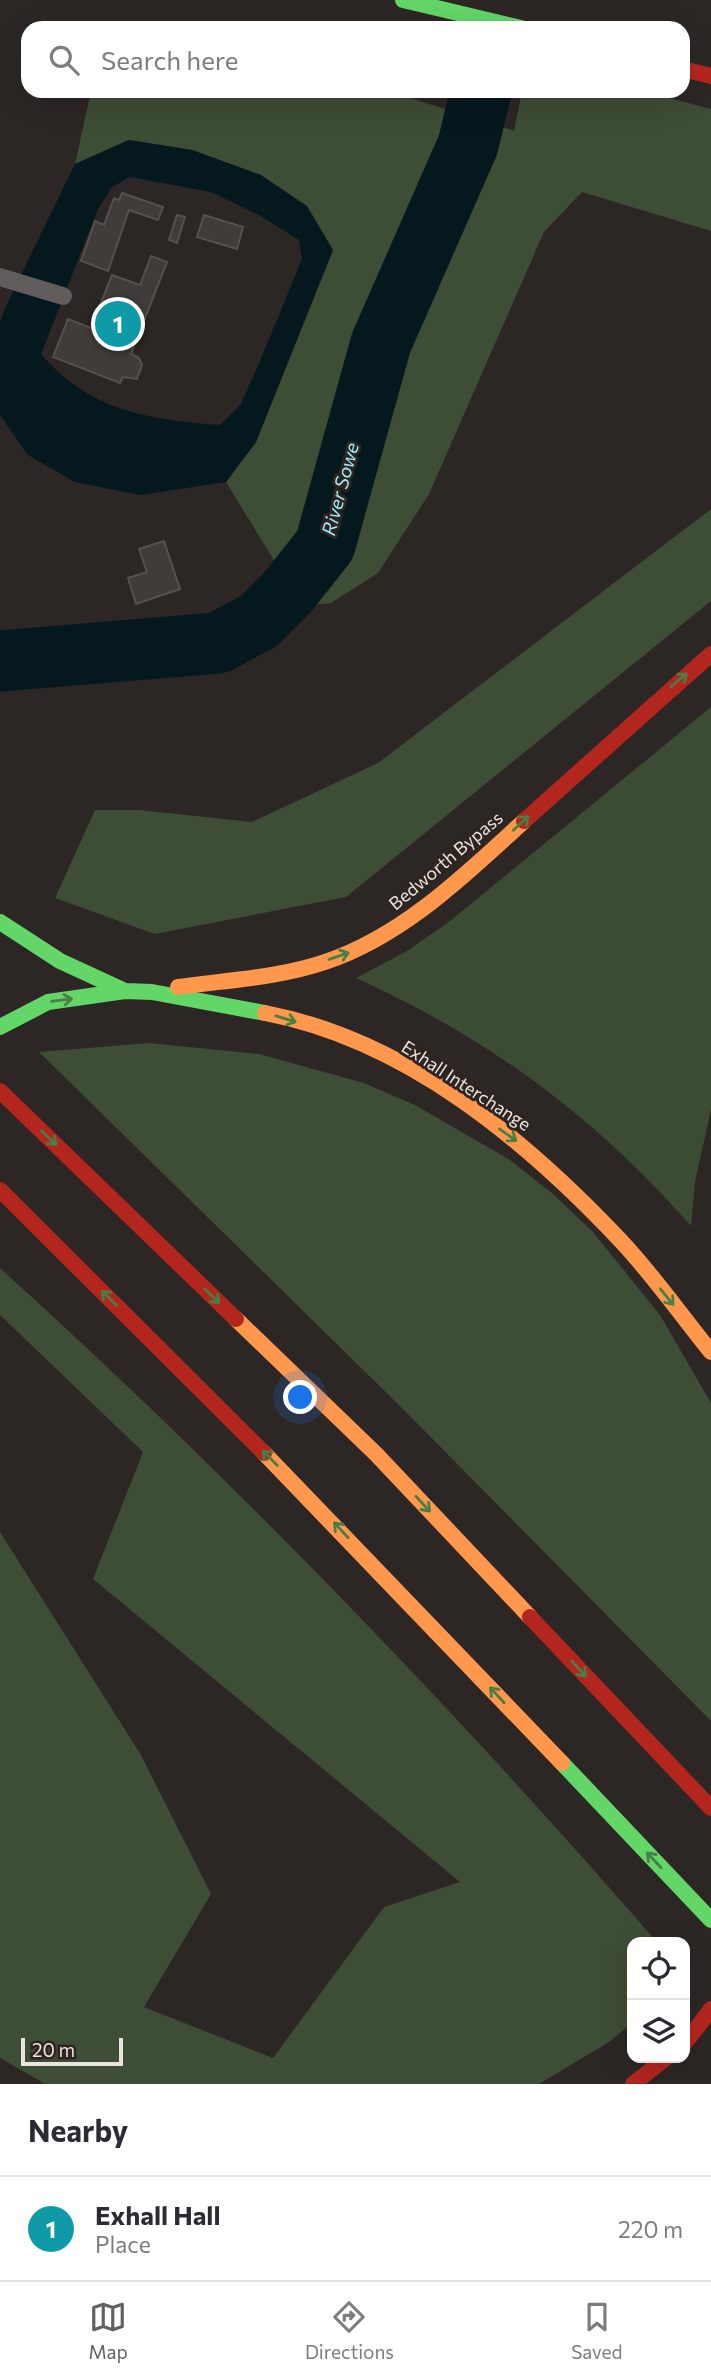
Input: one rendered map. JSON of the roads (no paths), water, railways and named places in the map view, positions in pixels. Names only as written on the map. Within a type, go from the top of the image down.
[{"type":"main road","points":[[403,0],[489,21]]},
{"type":"main road","points":[[690,71],[711,76]]},
{"type":"main road","name":"Bedworth Bypass","points":[[152,992],[285,971],[341,956],[391,933],[452,887],[647,707],[711,654]]},
{"type":"main road","points":[[2,924],[60,961],[125,991]]},
{"type":"main road","name":"Exhall Interchange","points":[[0,1027],[48,1002],[125,991],[152,992],[279,1016],[366,1045],[410,1068],[528,1149],[622,1242],[711,1352]]},
{"type":"main road","points":[[0,1091],[376,1454],[711,1808]]},
{"type":"main road","points":[[0,1190],[319,1507],[706,1915]]},
{"type":"main road","points":[[690,2036],[711,2009]]},
{"type":"main road","points":[[633,2084],[660,2063]]},
{"type":"lane","points":[[0,277],[63,296]]},
{"type":"water","points":[[129,140],[192,150],[261,175],[307,206],[333,250],[256,442],[226,482],[140,495],[75,482],[28,455],[0,415],[0,322],[75,164]],"holes":[[[130,177],[211,192],[259,215],[299,240],[302,259],[241,404],[220,425],[194,423],[122,409],[79,388],[41,354],[98,209],[112,187]]]},
{"type":"waterway","name":"River Sowe","points":[[0,661],[218,643],[259,621],[287,593],[325,545],[381,343],[468,145],[479,98]]},
{"type":"place","name":"Exhall Hall","points":[[118,324]]}]
